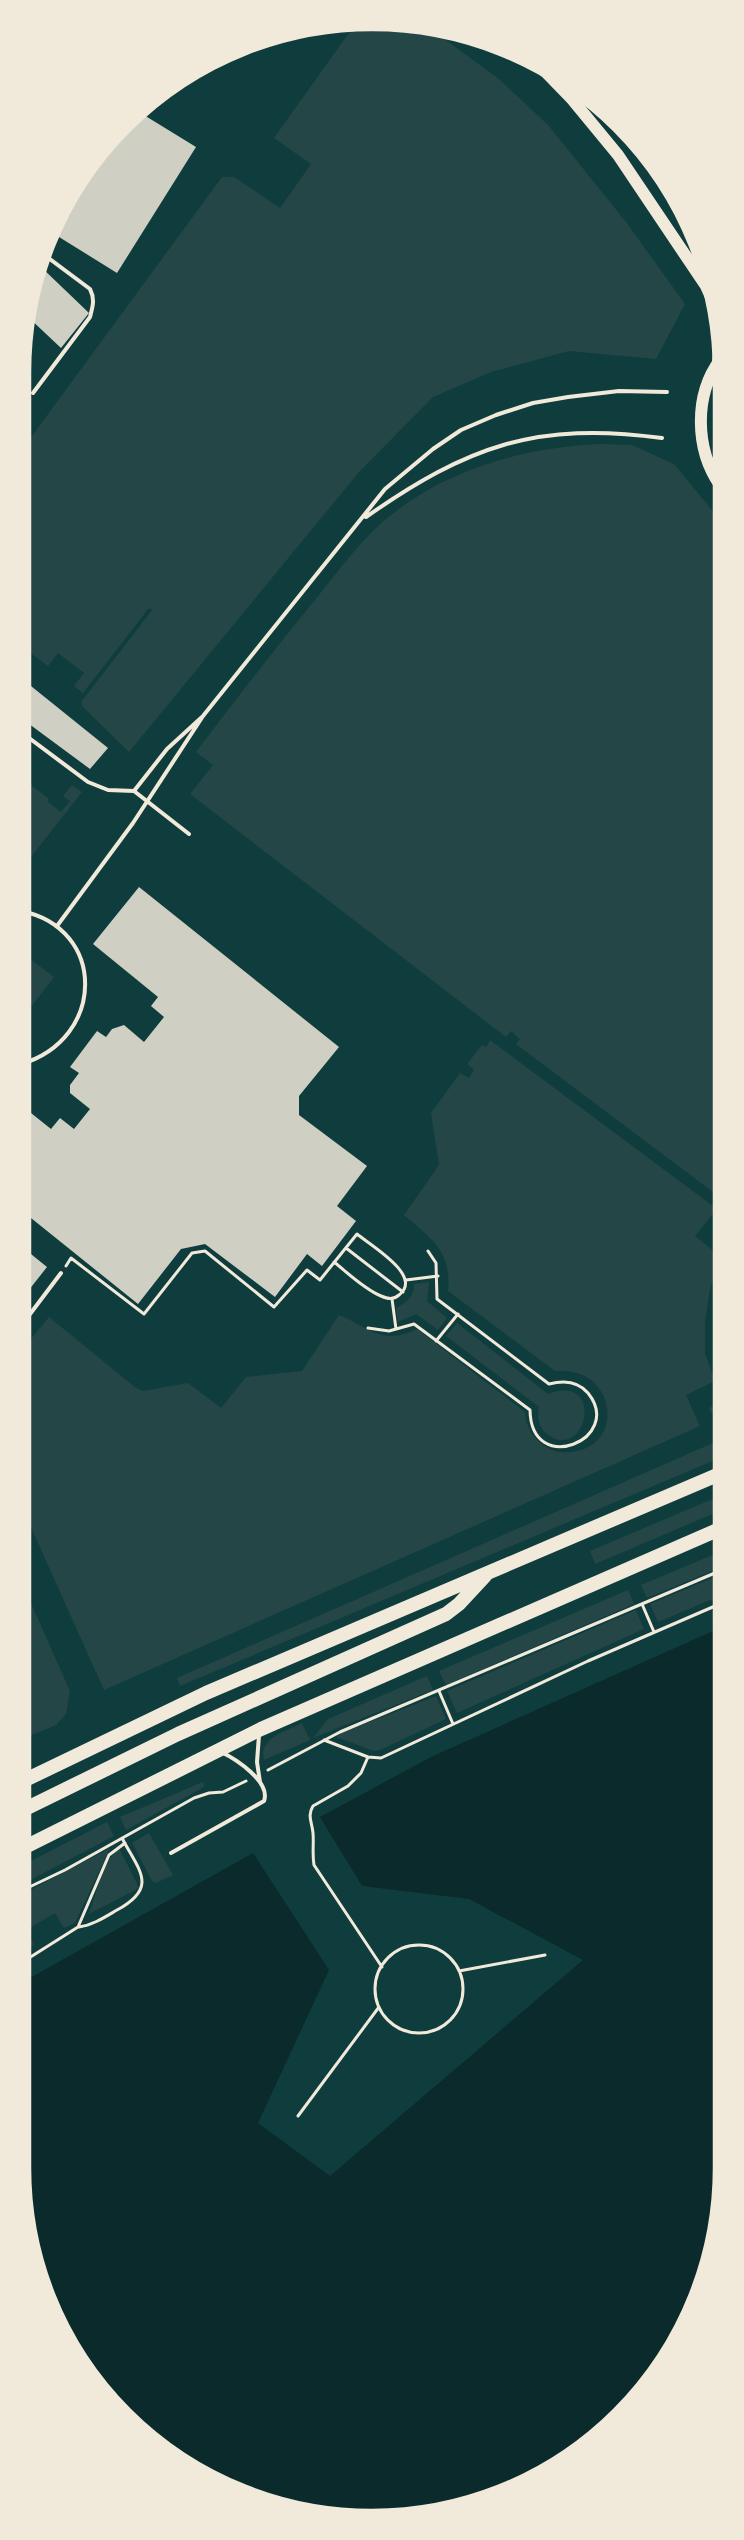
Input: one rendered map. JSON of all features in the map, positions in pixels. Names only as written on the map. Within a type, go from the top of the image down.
[{"type":"highway","points":[[30,1777],[206,1693],[714,1476]]},
{"type":"highway","points":[[30,1844],[261,1729],[714,1531]]},
{"type":"highway","points":[[30,1807],[178,1734],[446,1614],[459,1604],[489,1572]]},
{"type":"main road","points":[[559,86],[618,155],[701,278]]},
{"type":"main road","points":[[714,373],[704,396],[701,419],[706,455],[714,472]]},
{"type":"lane","points":[[33,393],[90,317],[94,305],[94,296],[90,289],[49,259]]},
{"type":"lane","points":[[57,926],[133,823],[204,716],[386,489],[433,449],[461,430],[496,415],[533,403],[568,397],[619,392],[667,392]]},
{"type":"lane","points":[[362,519],[431,474],[491,447],[527,438],[577,432],[621,432],[662,438]]},
{"type":"lane","points":[[134,791],[167,749],[204,716]]},
{"type":"lane","points":[[30,739],[88,782],[108,790],[134,791],[189,834]]},
{"type":"lane","points":[[30,913],[36,914],[57,926],[73,944],[83,966],[86,991],[80,1015],[68,1036],[47,1054],[30,1061]]},
{"type":"lane","points":[[30,1314],[62,1273]]},
{"type":"lane","points":[[171,1853],[261,1803],[265,1797],[261,1785],[257,1756],[261,1729]]},
{"type":"lane","points":[[216,1750],[241,1763],[261,1785]]},
{"type":"path","points":[[62,1273],[71,1258],[144,1314],[192,1253],[205,1251],[274,1308],[307,1270],[320,1280],[356,1234],[399,1267],[406,1280],[403,1292],[392,1299]]},
{"type":"path","points":[[346,1248],[403,1292]]},
{"type":"path","points":[[368,1328],[389,1332],[414,1324],[530,1410],[533,1429],[546,1443],[555,1446],[574,1445],[589,1434],[594,1426],[595,1407],[585,1390],[568,1381],[550,1384],[437,1299],[438,1276],[436,1263],[428,1252]]},
{"type":"path","points":[[334,1262],[377,1294],[392,1299]]},
{"type":"path","points":[[406,1280],[438,1276]]},
{"type":"path","points":[[392,1299],[396,1329]]},
{"type":"path","points":[[436,1341],[458,1314]]},
{"type":"path","points":[[268,1770],[324,1740],[714,1573]]},
{"type":"path","points":[[642,1604],[654,1632]]},
{"type":"path","points":[[324,1740],[368,1757],[381,1758],[654,1632],[714,1606]]},
{"type":"path","points":[[439,1691],[453,1724]]},
{"type":"path","points":[[368,1757],[361,1773],[348,1786],[313,1806],[310,1815],[313,1832],[312,1855],[314,1864],[382,1967]]},
{"type":"path","points":[[30,1887],[65,1870],[194,1798],[209,1793],[223,1792],[248,1780]]},
{"type":"path","points":[[30,1957],[78,1928],[100,1920],[131,1903],[140,1894],[142,1888],[141,1875],[122,1838]]},
{"type":"path","points":[[78,1928],[109,1855],[125,1843]]},
{"type":"path","points":[[416,1946],[437,1949],[454,1962],[459,1971],[462,1992],[460,2002],[453,2016],[441,2027],[421,2033],[401,2029],[392,2024],[379,2008],[375,1987],[382,1967],[396,1952],[416,1946]]},
{"type":"path","points":[[459,1971],[545,1955]]},
{"type":"path","points":[[298,2116],[379,2008]]},
{"type":"shaded area","points":[[350,31],[394,31],[443,38],[499,79],[548,125],[626,222],[685,304],[656,359],[569,351],[491,372],[433,397],[359,472],[129,752],[82,706],[82,701],[152,610],[149,608],[83,693],[74,686],[84,673],[58,653],[48,666],[30,653],[30,439],[222,177],[234,177],[280,208],[311,164],[274,138]]},
{"type":"shaded area","points":[[632,445],[674,464],[714,513],[714,1193],[516,1044],[520,1039],[511,1031],[506,1037],[190,794],[213,765],[196,752],[345,562],[368,536],[392,514],[446,480],[476,468],[507,458],[570,446]]},
{"type":"shaded area","points":[[30,784],[49,799],[47,801],[61,812],[70,801],[63,796],[72,785],[82,792],[31,857]]},
{"type":"shaded area","points":[[30,959],[54,977],[30,1008]]},
{"type":"shaded area","points":[[490,1040],[714,1207],[714,1213],[695,1236],[714,1251],[714,1277],[710,1289],[705,1321],[705,1353],[714,1381],[686,1395],[700,1426],[104,1690],[30,1525],[30,1340],[49,1317],[136,1388],[143,1391],[188,1383],[221,1408],[246,1377],[302,1371],[339,1315],[368,1330],[385,1335],[405,1334],[417,1329],[525,1412],[531,1432],[546,1447],[558,1452],[572,1452],[590,1446],[601,1436],[607,1422],[607,1407],[602,1392],[591,1380],[576,1372],[555,1371],[448,1291],[447,1265],[443,1255],[431,1239],[404,1215],[439,1165],[431,1113],[460,1073],[469,1078],[474,1070],[467,1064],[482,1045],[486,1047]]},
{"type":"shaded area","points":[[429,1282],[427,1301],[447,1318],[438,1330],[416,1314],[398,1322],[396,1308],[409,1299],[413,1292],[414,1284]]},
{"type":"shaded area","points":[[457,1323],[548,1394],[566,1391],[578,1395],[584,1405],[584,1417],[580,1429],[572,1437],[561,1440],[547,1434],[539,1422],[539,1407],[446,1336]]},
{"type":"shaded area","points":[[714,1406],[714,1417],[709,1408]]},
{"type":"shaded area","points":[[714,1443],[714,1460],[180,1686],[177,1678]]},
{"type":"shaded area","points":[[714,1498],[714,1513],[595,1564],[590,1551]]},
{"type":"shaded area","points":[[714,1554],[714,1570],[647,1598],[641,1585]]},
{"type":"shaded area","points":[[714,1577],[714,1598],[658,1622],[650,1604]]},
{"type":"shaded area","points":[[628,1590],[634,1604],[446,1685],[439,1671]]},
{"type":"shaded area","points":[[30,1601],[70,1691],[66,1714],[56,1725],[30,1735]]},
{"type":"shaded area","points":[[636,1610],[644,1629],[457,1713],[447,1691]]},
{"type":"shaded area","points":[[714,1631],[714,2168],[711,2213],[696,2278],[679,2319],[668,2339],[629,2393],[614,2410],[580,2439],[523,2475],[482,2492],[461,2498],[417,2507],[394,2509],[372,2510],[327,2507],[262,2492],[221,2475],[182,2452],[130,2410],[101,2376],[76,2339],[65,2319],[48,2278],[33,2213],[30,2168],[30,1978],[253,1853],[329,1970],[258,2123],[330,2176],[583,1960],[469,1899],[362,1886],[320,1817],[433,1756]]},
{"type":"shaded area","points":[[427,1676],[433,1690],[313,1738],[328,1719]]},
{"type":"shaded area","points":[[436,1696],[446,1719],[380,1750],[374,1751],[336,1737],[339,1734]]},
{"type":"shaded area","points":[[302,1723],[310,1740],[264,1760],[263,1752],[269,1741],[281,1732]]},
{"type":"shaded area","points":[[203,1782],[204,1787],[126,1830],[120,1817]]},
{"type":"shaded area","points":[[107,1822],[114,1836],[30,1880],[30,1861]]},
{"type":"shaded area","points":[[149,1833],[173,1875],[156,1883],[152,1881],[132,1843]]},
{"type":"shaded area","points":[[110,1848],[75,1923],[64,1928],[55,1913],[30,1928],[30,1890]]},
{"type":"shaded area","points":[[119,1848],[139,1888],[89,1914],[104,1870]]},
{"type":"shaded area","points":[[30,1938],[34,1945],[30,1947]]},
{"type":"building","points":[[146,116],[196,147],[117,273],[58,236],[76,201],[101,164],[130,130]]},
{"type":"building","points":[[45,271],[89,313],[61,348],[34,322]]},
{"type":"building","points":[[30,685],[108,748],[90,769],[30,725]]},
{"type":"building","points":[[139,887],[339,1047],[299,1096],[299,1115],[367,1166],[337,1206],[356,1221],[322,1266],[307,1254],[275,1297],[205,1244],[181,1249],[138,1304],[30,1217],[30,1112],[51,1129],[60,1118],[74,1129],[90,1109],[70,1093],[70,1085],[79,1073],[70,1067],[97,1031],[106,1037],[112,1029],[124,1025],[144,1042],[164,1017],[151,1006],[158,997],[93,944]]},
{"type":"building","points":[[30,1253],[47,1267],[30,1289]]}]
